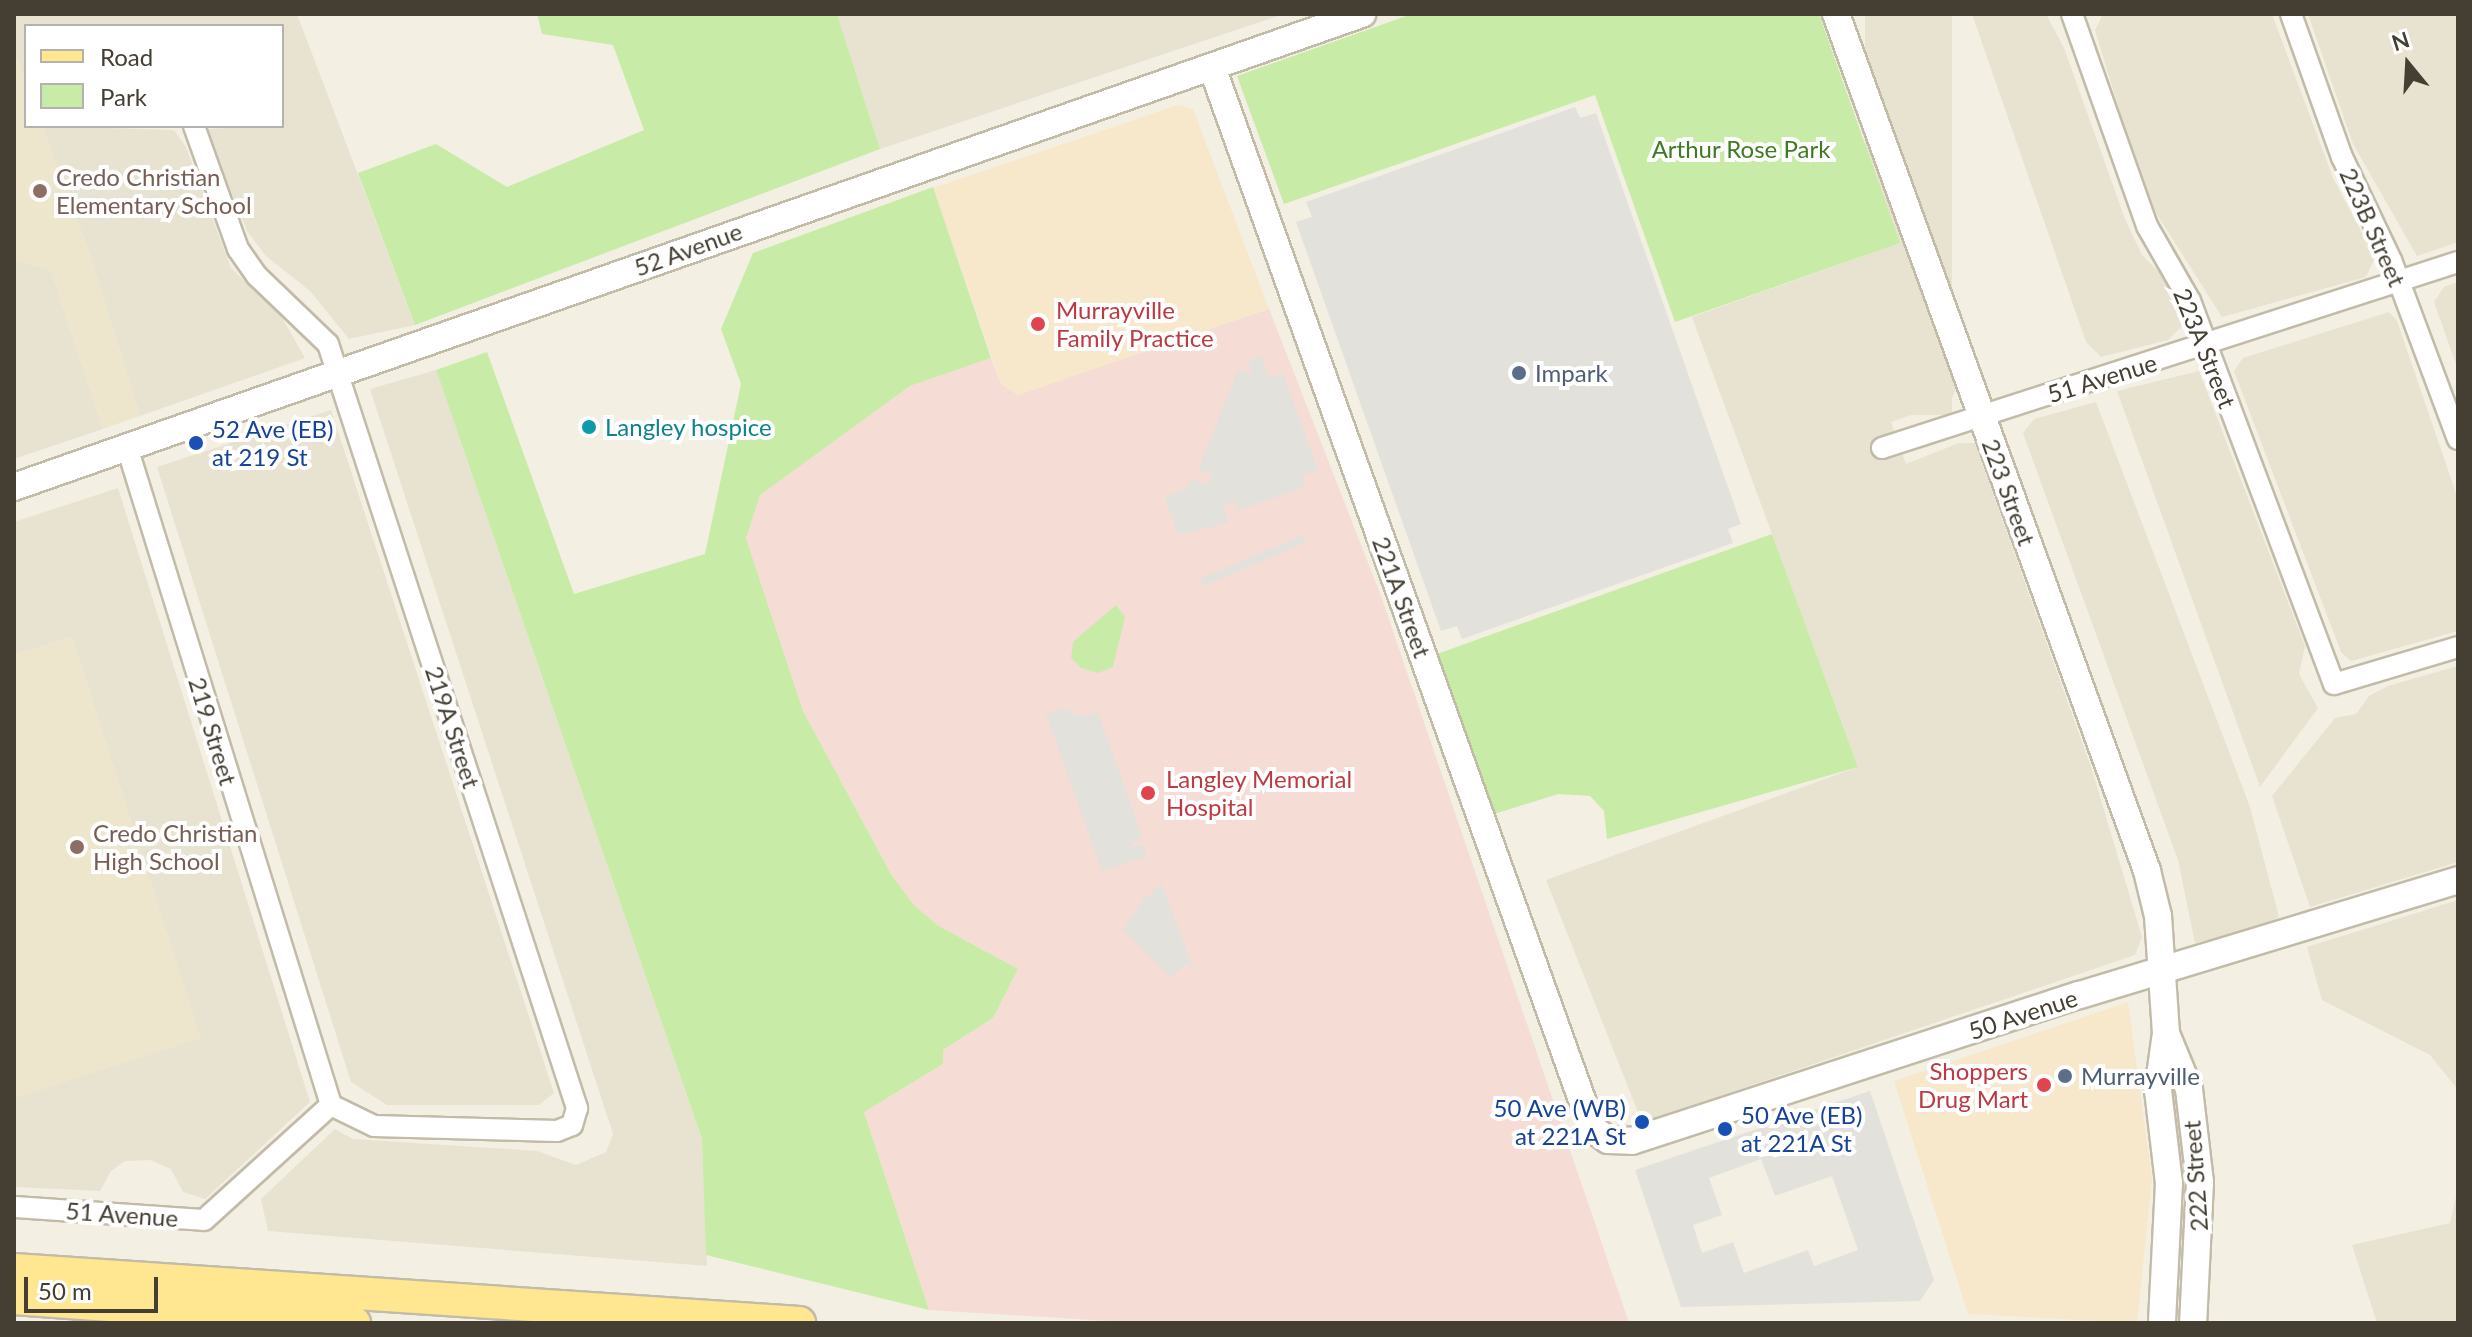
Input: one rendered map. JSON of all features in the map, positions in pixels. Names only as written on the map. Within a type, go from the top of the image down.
[{"type":"main road","points":[[14,1270],[799,1323]]},
{"type":"main road","points":[[14,1298],[354,1323]]},
{"type":"street","name":"52 Avenue","points":[[14,487],[1362,14]]},
{"type":"street","name":"223 Street","points":[[1836,14],[2147,871],[2158,916],[2161,974]]},
{"type":"street","name":"223A Street","points":[[2072,14],[2147,226],[2190,301],[2334,684],[2458,647]]},
{"type":"street","name":"223B Street","points":[[2291,14],[2342,157],[2399,282],[2458,439]]},
{"type":"street","name":"221A Street","points":[[1212,67],[1592,1128]]},
{"type":"street","name":"219A Street","points":[[195,128],[238,249],[257,276],[317,329],[338,372],[577,1108],[572,1125],[557,1131],[374,1126],[331,1105]]},
{"type":"street","name":"51 Avenue","points":[[1882,448],[2458,262]]},
{"type":"street","name":"219 Street","points":[[127,447],[331,1105]]},
{"type":"street","name":"50 Avenue","points":[[1592,1128],[1608,1140],[1632,1141],[2080,995],[2161,974],[2458,880]]},
{"type":"street","name":"222 Street","points":[[2161,974],[2166,1033],[2158,1090],[2169,1183],[2162,1323]]},
{"type":"street","name":"222 Street","points":[[2166,1033],[2189,1089],[2200,1182],[2193,1323]]},
{"type":"street","name":"51 Avenue","points":[[14,1207],[204,1220],[331,1105]]},
{"type":"shaded area","points":[[14,14],[297,14],[415,325],[349,339],[310,291],[266,256],[247,231],[206,129],[284,128],[284,24],[24,24],[24,79],[14,52]]},
{"type":"shaded area","points":[[837,14],[1284,14],[880,149]]},
{"type":"shaded area","points":[[1865,14],[1952,14],[1952,415],[1865,415]]},
{"type":"shaded area","points":[[1972,14],[2046,14],[2064,48],[2125,219],[2142,255],[2168,281],[2180,310],[2183,325],[2168,340],[2101,357],[2086,342]]},
{"type":"shaded area","points":[[2103,14],[2272,14],[2333,178],[2375,257],[2366,277],[2222,317],[2156,213],[2140,178],[2095,30]]},
{"type":"shaded area","points":[[2308,14],[2458,14],[2458,242],[2417,256],[2353,144]]},
{"type":"shaded area","name":"Credo Christian Elementary School","points":[[14,52],[24,79],[24,128],[43,128],[90,255],[140,416],[103,429],[51,270],[14,260]]},
{"type":"shaded area","points":[[1178,105],[1193,109],[1269,309],[1018,395],[1001,384],[933,188]]},
{"type":"shaded area","name":"Impark","points":[[1575,107],[1580,118],[1596,113],[1741,524],[1728,529],[1733,543],[1462,639],[1457,626],[1441,631],[1296,222],[1312,217],[1306,202]]},
{"type":"shaded area","points":[[43,128],[174,130],[186,147],[231,268],[280,314],[305,358],[140,416],[90,255]]},
{"type":"shaded area","points":[[1900,243],[1956,388],[1951,401],[1891,422],[1906,464],[1959,443],[1975,443],[2092,770],[2142,937],[2135,955],[1642,1122],[1546,880],[1858,767],[1692,317]]},
{"type":"shaded area","points":[[14,260],[51,270],[103,429],[14,459]]},
{"type":"shaded area","points":[[2458,282],[2458,370],[2434,302],[2444,287]]},
{"type":"shaded area","name":"Langley Memorial Hospital","points":[[1269,309],[1381,596],[1629,1323],[1141,1323],[929,1310],[864,1112],[943,1064],[943,1050],[993,1018],[1018,969],[937,925],[913,904],[891,874],[803,711],[746,538],[759,495],[910,386],[991,358],[1001,384],[1018,395]]},
{"type":"shaded area","points":[[2389,312],[2397,321],[2458,499],[2458,631],[2351,661],[2341,652],[2234,371],[2243,358]]},
{"type":"shaded area","points":[[1261,356],[1269,378],[1283,373],[1318,470],[1302,475],[1305,487],[1239,510],[1234,501],[1223,505],[1228,523],[1178,535],[1165,497],[1187,488],[1191,480],[1209,484],[1212,474],[1198,470],[1238,370],[1252,374],[1248,361]]},
{"type":"shaded area","points":[[436,370],[702,1139],[707,1266],[268,1231],[261,1199],[335,1129],[353,1139],[537,1151],[576,1165],[606,1152],[613,1134],[370,389]]},
{"type":"shaded area","points":[[2199,371],[2305,646],[2299,674],[2318,708],[2260,787],[2117,391]]},
{"type":"shaded area","points":[[2096,402],[2250,807],[2279,917],[2259,928],[2195,943],[2178,860],[2023,433],[2034,419]]},
{"type":"shaded area","points":[[331,410],[554,1093],[539,1105],[387,1105],[351,1082],[157,467]]},
{"type":"shaded area","points":[[118,488],[310,1102],[205,1199],[183,1192],[171,1169],[150,1160],[125,1161],[111,1171],[100,1191],[14,1187],[14,1098],[200,1037],[72,637],[14,655],[14,522]]},
{"type":"shaded area","points":[[1303,535],[1306,542],[1203,586],[1200,579]]},
{"type":"shaded area","name":"Credo Christian High School","points":[[72,637],[201,1038],[14,1098],[14,655]]},
{"type":"shaded area","points":[[2458,666],[2458,862],[2310,907],[2272,796],[2335,718],[2356,714],[2369,696],[2388,686]]},
{"type":"shaded area","points":[[1063,708],[1081,717],[1098,712],[1142,837],[1128,847],[1143,845],[1147,856],[1102,871],[1046,714]]},
{"type":"shaded area","points":[[1162,884],[1193,968],[1186,964],[1170,977],[1123,930],[1143,900]]},
{"type":"shaded area","points":[[2458,900],[2458,1090],[2430,1055],[2322,1000],[2307,947]]},
{"type":"shaded area","points":[[2128,1002],[2152,1179],[2137,1323],[1968,1314],[1894,1081]]},
{"type":"shaded area","points":[[1870,1091],[1934,1280],[1920,1301],[1681,1307],[1635,1170]],"holes":[[[1761,1159],[1775,1196],[1832,1176],[1858,1250],[1814,1266],[1808,1250],[1744,1273],[1733,1242],[1702,1253],[1693,1225],[1722,1215],[1709,1178]]]},
{"type":"shaded area","points":[[2458,1188],[2458,1323],[2377,1323],[2352,1245],[2450,1223]]},
{"type":"green space","points":[[537,14],[837,14],[880,149],[415,325],[358,173],[436,144],[507,187],[644,130],[613,45],[542,34]]},
{"type":"green space","name":"Arthur Rose Park","points":[[1412,14],[1819,14],[1900,243],[1675,322],[1595,95],[1284,204],[1237,76]]},
{"type":"green space","points":[[933,187],[991,358],[910,386],[760,495],[746,538],[803,711],[891,874],[913,904],[937,925],[1018,969],[993,1018],[943,1050],[943,1064],[864,1112],[929,1310],[706,1255],[702,1139],[436,370],[487,352],[574,594],[705,554],[741,384],[721,329],[753,253]]},
{"type":"green space","points":[[1772,534],[1858,767],[1607,839],[1604,811],[1590,796],[1558,794],[1491,815],[1437,654]]},
{"type":"green space","points":[[1116,605],[1125,617],[1113,667],[1098,673],[1081,668],[1071,658],[1073,642]]},
{"type":"place","name":"Credo Christian Elementary School","points":[[40,191]]},
{"type":"place","name":"Murrayville Family Practice","points":[[1038,324]]},
{"type":"place","name":"Impark","points":[[1519,373]]},
{"type":"place","name":"Langley hospice","points":[[589,427]]},
{"type":"place","name":"52 Ave (EB) at 219 St","points":[[196,443]]},
{"type":"place","name":"Langley Memorial Hospital","points":[[1148,793]]},
{"type":"place","name":"Credo Christian High School","points":[[77,847]]},
{"type":"place","name":"Murrayville","points":[[2065,1076]]},
{"type":"place","name":"Shoppers Drug Mart","points":[[2044,1085]]},
{"type":"place","name":"50 Ave (WB) at 221A St","points":[[1642,1122]]},
{"type":"place","name":"50 Ave (EB) at 221A St","points":[[1725,1129]]}]
